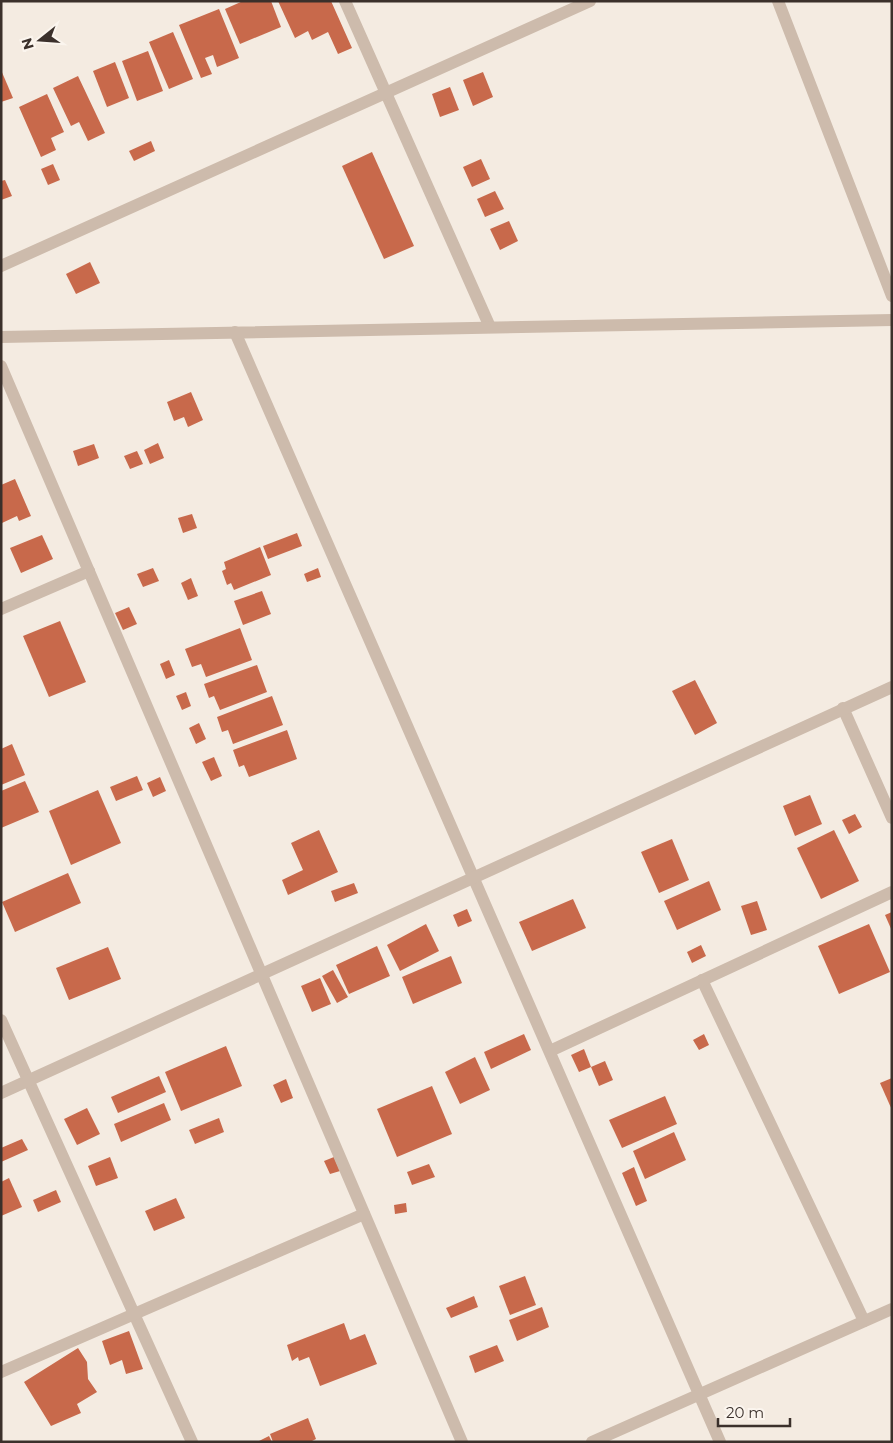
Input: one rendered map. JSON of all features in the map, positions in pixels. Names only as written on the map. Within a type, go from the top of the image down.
[{"type":"street","points":[[345,1],[490,327]]},
{"type":"street","points":[[1,266],[590,1]]},
{"type":"street","points":[[778,1],[892,296]]},
{"type":"street","points":[[1,337],[892,320]]},
{"type":"street","points":[[235,332],[720,1442]]},
{"type":"street","points":[[1,366],[462,1442]]},
{"type":"street","points":[[1,609],[89,571]]},
{"type":"street","points":[[1,1093],[892,687]]},
{"type":"street","points":[[843,708],[892,818]]},
{"type":"street","points":[[550,1051],[892,892]]},
{"type":"street","points":[[702,980],[864,1321]]},
{"type":"street","points":[[1,1020],[192,1442]]},
{"type":"street","points":[[1,1372],[364,1214]]},
{"type":"street","points":[[592,1442],[892,1309]]},
{"type":"building","points":[[243,1],[271,1],[281,27],[240,44],[225,9]]},
{"type":"building","points":[[278,1],[331,1],[352,48],[338,54],[328,32],[312,40],[308,31],[295,38]]},
{"type":"building","points":[[219,9],[239,58],[217,67],[213,55],[205,58],[212,74],[201,78],[179,25]]},
{"type":"building","points":[[173,32],[193,79],[169,89],[149,42]]},
{"type":"building","points":[[148,51],[163,91],[137,101],[122,61]]},
{"type":"building","points":[[115,62],[129,98],[107,107],[93,71]]},
{"type":"building","points":[[1,70],[13,98],[1,102]]},
{"type":"building","points":[[483,72],[493,97],[473,106],[463,80]]},
{"type":"building","points":[[78,76],[105,133],[88,141],[79,122],[71,126],[53,88]]},
{"type":"building","points":[[450,87],[459,110],[440,117],[432,94]]},
{"type":"building","points":[[47,94],[64,132],[51,138],[56,150],[41,157],[19,107]]},
{"type":"building","points":[[151,141],[155,151],[134,161],[129,151]]},
{"type":"building","points":[[372,152],[414,246],[384,259],[342,166]]},
{"type":"building","points":[[481,159],[490,179],[472,187],[463,167]]},
{"type":"building","points":[[53,164],[60,180],[48,185],[41,169]]},
{"type":"building","points":[[5,180],[12,196],[1,200],[1,181]]},
{"type":"building","points":[[495,191],[504,209],[485,217],[477,199]]},
{"type":"building","points":[[509,221],[518,241],[500,250],[490,229]]},
{"type":"building","points":[[90,262],[100,283],[76,294],[66,274]]},
{"type":"building","points":[[191,392],[203,420],[188,427],[184,417],[174,421],[167,402]]},
{"type":"building","points":[[158,443],[164,458],[150,464],[144,450]]},
{"type":"building","points":[[94,444],[99,458],[78,466],[73,451]]},
{"type":"building","points":[[137,451],[143,464],[130,469],[124,456]]},
{"type":"building","points":[[15,479],[31,516],[19,521],[17,516],[2,523],[1,485]]},
{"type":"building","points":[[192,514],[197,528],[183,533],[178,518]]},
{"type":"building","points":[[297,533],[302,546],[268,559],[263,546]]},
{"type":"building","points":[[42,535],[53,559],[21,573],[10,548]]},
{"type":"building","points":[[260,547],[271,575],[234,590],[231,583],[227,585],[222,571],[226,569],[224,562]]},
{"type":"building","points":[[153,568],[159,581],[143,587],[137,574]]},
{"type":"building","points":[[318,568],[321,577],[307,582],[304,574]]},
{"type":"building","points":[[191,578],[198,596],[188,600],[181,583]]},
{"type":"building","points":[[262,591],[271,614],[243,625],[234,601]]},
{"type":"building","points":[[129,607],[137,624],[123,630],[115,613]]},
{"type":"building","points":[[60,621],[86,682],[49,697],[23,636]]},
{"type":"building","points":[[240,628],[252,660],[206,677],[201,664],[192,667],[185,649]]},
{"type":"building","points":[[169,660],[175,675],[166,679],[160,664]]},
{"type":"building","points":[[257,665],[267,692],[220,710],[214,696],[209,698],[204,684]]},
{"type":"building","points":[[695,680],[717,723],[695,735],[672,691]]},
{"type":"building","points":[[186,692],[191,706],[182,710],[176,696]]},
{"type":"building","points":[[272,696],[283,725],[233,744],[228,730],[222,732],[217,717]]},
{"type":"building","points":[[199,723],[206,739],[196,744],[189,728]]},
{"type":"building","points":[[287,730],[297,759],[249,777],[244,765],[239,767],[233,750]]},
{"type":"building","points":[[12,744],[25,775],[1,785],[1,749]]},
{"type":"building","points":[[214,757],[222,776],[211,781],[202,762]]},
{"type":"building","points":[[137,776],[143,790],[116,801],[110,787]]},
{"type":"building","points":[[160,777],[166,791],[153,797],[147,783]]},
{"type":"building","points":[[25,781],[39,812],[1,828],[1,791]]},
{"type":"building","points":[[98,790],[121,843],[71,865],[49,811]]},
{"type":"building","points":[[810,795],[822,824],[795,836],[783,806]]},
{"type":"building","points":[[855,814],[862,827],[849,834],[842,820]]},
{"type":"building","points":[[319,830],[338,872],[288,895],[282,880],[303,870],[291,843]]},
{"type":"building","points":[[834,830],[859,881],[821,899],[797,848]]},
{"type":"building","points":[[672,839],[689,880],[659,893],[641,852]]},
{"type":"building","points":[[68,873],[81,903],[15,932],[2,902]]},
{"type":"building","points":[[709,881],[721,910],[677,930],[664,901]]},
{"type":"building","points":[[354,883],[358,893],[335,902],[331,891]]},
{"type":"building","points":[[573,899],[586,928],[532,951],[519,922]]},
{"type":"building","points":[[757,901],[767,930],[751,935],[741,906]]},
{"type":"building","points":[[467,909],[472,921],[458,927],[453,915]]},
{"type":"building","points":[[892,912],[892,931],[885,915]]},
{"type":"building","points":[[426,924],[439,951],[400,971],[387,945]]},
{"type":"building","points":[[869,924],[890,972],[839,994],[818,946]]},
{"type":"building","points":[[701,945],[706,956],[692,963],[687,952]]},
{"type":"building","points":[[377,946],[390,976],[349,994],[336,965]]},
{"type":"building","points":[[108,947],[121,979],[69,1000],[56,968]]},
{"type":"building","points":[[451,956],[462,983],[413,1004],[402,977]]},
{"type":"building","points":[[333,970],[348,997],[337,1003],[322,976]]},
{"type":"building","points":[[320,978],[331,1004],[312,1012],[301,986]]},
{"type":"building","points":[[524,1034],[531,1050],[491,1069],[484,1052]]},
{"type":"building","points":[[704,1034],[709,1045],[699,1050],[693,1040]]},
{"type":"building","points":[[226,1046],[242,1086],[181,1111],[165,1072]]},
{"type":"building","points":[[584,1049],[591,1067],[579,1072],[571,1055]]},
{"type":"building","points":[[475,1057],[490,1090],[460,1104],[445,1072]]},
{"type":"building","points":[[605,1061],[613,1080],[599,1086],[591,1067]]},
{"type":"building","points":[[159,1076],[166,1092],[118,1113],[111,1097]]},
{"type":"building","points":[[892,1078],[892,1110],[880,1083]]},
{"type":"building","points":[[286,1079],[293,1098],[281,1103],[273,1085]]},
{"type":"building","points":[[432,1086],[452,1134],[397,1157],[377,1109]]},
{"type":"building","points":[[665,1096],[677,1124],[622,1148],[609,1120]]},
{"type":"building","points":[[164,1103],[171,1120],[121,1142],[114,1124]]},
{"type":"building","points":[[87,1108],[100,1134],[77,1145],[64,1119]]},
{"type":"building","points":[[219,1118],[224,1132],[195,1144],[189,1130]]},
{"type":"building","points":[[674,1132],[686,1160],[645,1179],[633,1151]]},
{"type":"building","points":[[22,1139],[28,1150],[1,1162],[1,1148]]},
{"type":"building","points":[[110,1157],[118,1178],[96,1186],[88,1166]]},
{"type":"building","points":[[334,1157],[340,1171],[330,1174],[324,1161]]},
{"type":"building","points":[[429,1164],[435,1177],[412,1185],[407,1172]]},
{"type":"building","points":[[634,1167],[647,1201],[636,1206],[622,1173]]},
{"type":"building","points":[[9,1178],[22,1207],[1,1216],[1,1182]]},
{"type":"building","points":[[56,1190],[61,1202],[38,1212],[33,1200]]},
{"type":"building","points":[[176,1198],[185,1218],[154,1231],[145,1211]]},
{"type":"building","points":[[406,1203],[407,1212],[395,1214],[394,1205]]},
{"type":"building","points":[[525,1276],[536,1305],[510,1315],[499,1286]]},
{"type":"building","points":[[474,1296],[478,1307],[451,1318],[446,1308]]},
{"type":"building","points":[[542,1307],[549,1327],[517,1341],[509,1320]]},
{"type":"building","points":[[344,1323],[350,1340],[365,1334],[377,1364],[320,1386],[309,1357],[299,1361],[298,1357],[292,1361],[287,1345]]},
{"type":"building","points":[[129,1331],[143,1369],[126,1374],[122,1360],[110,1365],[102,1341]]},
{"type":"building","points":[[497,1345],[504,1361],[475,1373],[469,1356]]},
{"type":"building","points":[[78,1348],[87,1362],[88,1379],[97,1392],[77,1404],[81,1413],[51,1426],[24,1382]]},
{"type":"building","points":[[308,1418],[316,1439],[310,1442],[273,1442],[270,1434]]},
{"type":"building","points":[[269,1436],[272,1442],[257,1442]]}]
